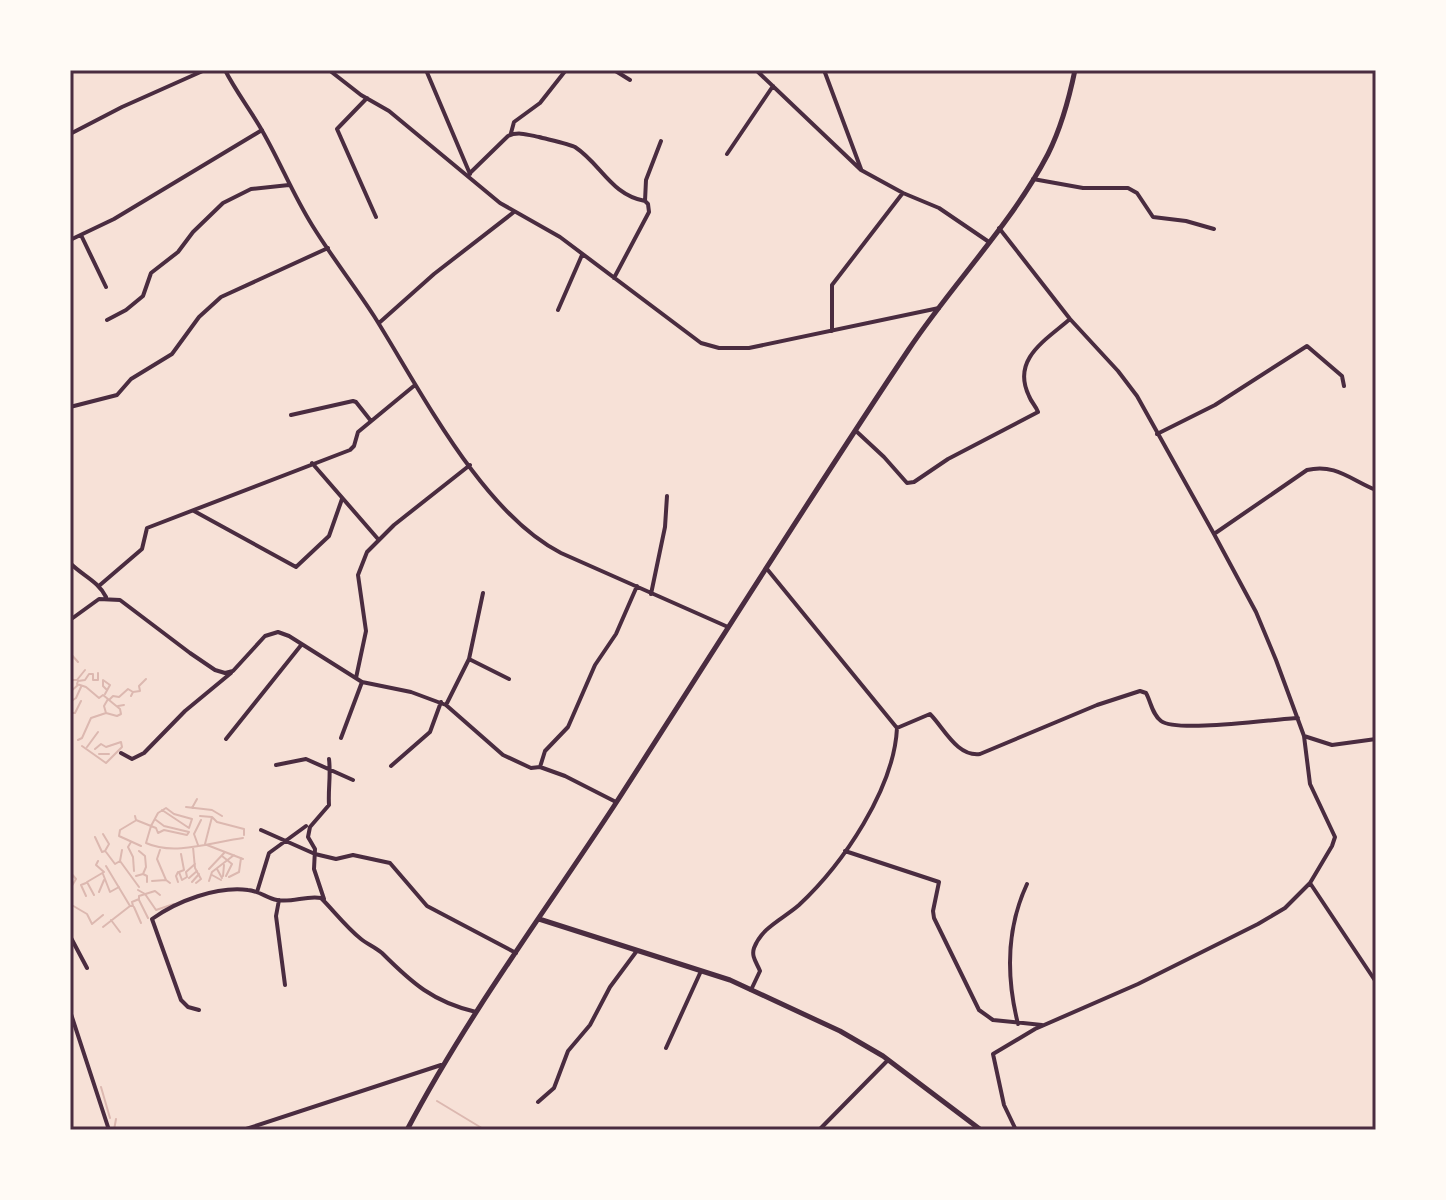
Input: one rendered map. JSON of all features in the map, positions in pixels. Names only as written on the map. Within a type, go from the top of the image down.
[{"type":"main road","points":[[407,1130],[441,1065],[856,431],[939,308],[1033,179],[1056,136],[1075,70]]},
{"type":"main road","points":[[539,919],[701,971],[840,1031],[888,1060],[981,1130]]},
{"type":"street","points":[[72,131],[205,70]]},
{"type":"street","points":[[225,70],[262,130],[289,185],[379,323],[415,385],[470,465],[529,534],[561,553],[728,627]]},
{"type":"street","points":[[329,70],[389,111],[514,212],[560,237],[687,333],[709,346],[749,348],[939,308]]},
{"type":"street","points":[[426,70],[474,179]]},
{"type":"street","points":[[470,173],[511,134],[514,122],[540,103],[566,70]]},
{"type":"street","points":[[614,70],[630,80]]},
{"type":"street","points":[[756,70],[861,170],[939,208],[989,242]]},
{"type":"street","points":[[824,70],[861,170]]},
{"type":"street","points":[[727,154],[773,86]]},
{"type":"street","points":[[367,98],[337,129],[376,217]]},
{"type":"street","points":[[70,240],[114,219],[262,130]]},
{"type":"street","points":[[511,134],[524,134],[573,146],[611,184],[635,199],[645,201]]},
{"type":"street","points":[[614,278],[649,212],[645,201],[646,180],[661,141]]},
{"type":"street","points":[[1033,179],[1083,188],[1128,188],[1137,193],[1153,217],[1186,221],[1214,229]]},
{"type":"street","points":[[107,320],[143,296],[151,273],[178,252],[193,232],[223,203],[251,189],[289,185]]},
{"type":"street","points":[[832,331],[832,285],[903,193]]},
{"type":"street","points":[[379,323],[434,274],[514,212]]},
{"type":"street","points":[[999,228],[1070,319],[1137,396],[1214,534],[1256,612],[1304,736],[1310,784],[1335,837],[1310,883],[1285,908],[1138,984],[1044,1025],[993,1054],[1001,1096],[1016,1130]]},
{"type":"street","points":[[81,235],[106,287]]},
{"type":"street","points":[[70,407],[117,395],[131,379],[172,354],[199,317],[221,297],[328,248]]},
{"type":"street","points":[[558,310],[582,255]]},
{"type":"street","points":[[856,431],[907,483],[914,482],[948,459],[1038,412],[1027,394],[1024,363],[1031,352],[1070,319]]},
{"type":"street","points":[[1157,434],[1215,405],[1307,346],[1342,376],[1344,386]]},
{"type":"street","points":[[100,585],[142,549],[147,528],[350,450],[358,432],[415,385]]},
{"type":"street","points":[[291,415],[353,401],[371,421]]},
{"type":"street","points":[[312,463],[378,539]]},
{"type":"street","points":[[356,678],[366,631],[358,575],[367,552],[378,539],[470,465]]},
{"type":"street","points":[[1214,534],[1307,470],[1321,466],[1376,490]]},
{"type":"street","points":[[651,594],[665,527],[667,496]]},
{"type":"street","points":[[194,511],[296,567],[329,536],[342,499]]},
{"type":"street","points":[[70,563],[100,585],[106,597]]},
{"type":"street","points":[[751,990],[760,971],[753,954],[755,946],[774,923],[802,902],[845,851],[889,771],[897,728],[767,569]]},
{"type":"street","points":[[540,767],[545,751],[568,727],[595,665],[616,634],[637,586]]},
{"type":"street","points":[[391,766],[430,732],[469,659],[483,593]]},
{"type":"street","points":[[70,620],[92,602],[106,597],[127,604],[215,670],[233,671]]},
{"type":"street","points":[[121,753],[132,759],[144,753],[185,711],[273,632],[289,636],[362,682],[411,692],[443,704],[503,755],[594,789],[616,802]]},
{"type":"street","points":[[226,739],[302,644]]},
{"type":"street","points":[[469,659],[509,679]]},
{"type":"street","points":[[341,738],[362,682]]},
{"type":"street","points":[[897,728],[930,714],[958,746],[973,755],[980,754],[1083,710],[1140,691],[1146,693],[1155,715],[1163,723],[1219,724],[1298,718]]},
{"type":"street","points":[[1304,736],[1332,745],[1376,739]]},
{"type":"street","points":[[276,765],[306,759],[353,780]]},
{"type":"street","points":[[329,759],[332,780],[328,790],[329,805],[310,827],[308,837],[315,849],[314,869],[324,901],[360,939],[380,952],[400,974],[452,1006],[476,1012]]},
{"type":"street","points":[[257,892],[269,853],[306,826]]},
{"type":"street","points":[[261,830],[315,854],[336,859],[353,855],[390,863],[427,906],[516,953]]},
{"type":"street","points":[[845,851],[939,882],[934,918],[979,1010],[993,1020],[1044,1025]]},
{"type":"street","points":[[1310,883],[1376,982]]},
{"type":"street","points":[[1018,1024],[1008,967],[1016,913],[1027,884]]},
{"type":"street","points":[[199,1010],[188,1007],[181,1000],[152,919],[208,894],[242,889],[279,900],[312,897],[324,901]]},
{"type":"street","points":[[279,900],[276,916],[285,985]]},
{"type":"street","points":[[70,936],[87,968]]},
{"type":"street","points":[[538,1102],[554,1088],[565,1056],[590,1025],[610,987],[636,952]]},
{"type":"street","points":[[666,1048],[701,971]]},
{"type":"street","points":[[70,1011],[109,1130]]},
{"type":"street","points":[[819,1130],[888,1060]]},
{"type":"street","points":[[243,1130],[441,1065]]},
{"type":"waterway","points":[[70,653],[78,662]]},
{"type":"waterway","points":[[70,680],[77,680],[85,670]]},
{"type":"waterway","points":[[98,673],[98,680],[93,680],[93,674],[89,674],[77,684],[99,698],[103,695],[108,699],[104,706],[106,713]]},
{"type":"waterway","points":[[131,696],[133,692],[140,691],[139,686],[146,679]]},
{"type":"waterway","points":[[105,694],[110,685],[103,680],[107,690]]},
{"type":"waterway","points":[[70,692],[78,685]]},
{"type":"waterway","points":[[70,702],[76,698],[81,687]]},
{"type":"waterway","points":[[110,699],[119,697],[128,689],[133,692]]},
{"type":"waterway","points":[[78,740],[82,738],[91,718],[106,713],[121,714],[120,709],[109,700]]},
{"type":"waterway","points":[[72,713],[81,701]]},
{"type":"waterway","points":[[118,706],[124,705]]},
{"type":"waterway","points":[[70,710],[70,717]]},
{"type":"waterway","points":[[87,747],[98,732]]},
{"type":"waterway","points":[[82,746],[106,763],[122,747],[121,742],[106,747],[101,744],[95,749]]},
{"type":"waterway","points":[[99,754],[109,754]]},
{"type":"waterway","points":[[192,808],[197,799]]},
{"type":"waterway","points":[[186,807],[212,810],[222,816]]},
{"type":"waterway","points":[[151,826],[158,813],[166,808],[174,814],[192,819],[189,828],[162,810]]},
{"type":"waterway","points":[[135,816],[136,820],[151,826],[146,843],[157,847],[194,847],[243,838]]},
{"type":"waterway","points":[[200,816],[212,817]]},
{"type":"waterway","points":[[205,844],[212,817],[217,822],[244,829],[244,835]]},
{"type":"waterway","points":[[151,826],[158,833],[164,830],[187,835],[189,832],[164,826],[156,820]]},
{"type":"waterway","points":[[198,845],[194,834],[201,820]]},
{"type":"waterway","points":[[135,821],[120,830],[119,836],[141,846]]},
{"type":"waterway","points":[[95,837],[102,852],[105,851],[109,844],[103,834]]},
{"type":"waterway","points":[[131,842],[128,847],[133,857],[134,871]]},
{"type":"waterway","points":[[207,845],[243,859]]},
{"type":"waterway","points":[[193,847],[195,868],[201,879],[196,883]]},
{"type":"waterway","points":[[122,850],[120,861],[139,887]]},
{"type":"waterway","points":[[160,850],[157,859],[166,880]]},
{"type":"waterway","points":[[139,851],[145,856],[143,874]]},
{"type":"waterway","points":[[106,852],[115,864],[120,861]]},
{"type":"waterway","points":[[209,869],[225,852]]},
{"type":"waterway","points":[[181,854],[184,870],[179,872],[182,880],[195,864]]},
{"type":"waterway","points":[[209,881],[212,872],[234,855]]},
{"type":"waterway","points":[[222,856],[232,864],[226,876]]},
{"type":"waterway","points":[[229,877],[239,872],[241,858]]},
{"type":"waterway","points":[[94,895],[87,882],[104,872],[96,865],[98,861]]},
{"type":"waterway","points":[[223,876],[224,865]]},
{"type":"waterway","points":[[106,866],[130,906],[139,896],[155,891],[160,895]]},
{"type":"waterway","points":[[217,869],[222,878]]},
{"type":"waterway","points":[[189,878],[197,871]]},
{"type":"waterway","points":[[70,872],[76,879],[70,889]]},
{"type":"waterway","points":[[178,872],[178,882]]},
{"type":"waterway","points":[[103,874],[110,892],[119,887]]},
{"type":"waterway","points":[[192,882],[199,874]]},
{"type":"waterway","points":[[212,875],[221,880]]},
{"type":"waterway","points":[[136,876],[147,876],[147,882]]},
{"type":"waterway","points":[[99,892],[104,880]]},
{"type":"waterway","points":[[152,881],[166,880],[170,883]]},
{"type":"waterway","points":[[86,883],[81,885],[86,896]]},
{"type":"waterway","points":[[138,890],[145,894],[156,910],[174,904]]},
{"type":"waterway","points":[[139,900],[148,918]]},
{"type":"waterway","points":[[70,904],[87,914],[92,924],[103,915]]},
{"type":"waterway","points":[[103,927],[130,906]]},
{"type":"waterway","points":[[134,907],[141,923]]},
{"type":"waterway","points":[[111,920],[120,932]]},
{"type":"waterway","points":[[101,1087],[110,1118]]},
{"type":"waterway","points":[[437,1101],[485,1130]]},
{"type":"waterway","points":[[114,1130],[116,1119]]}]
